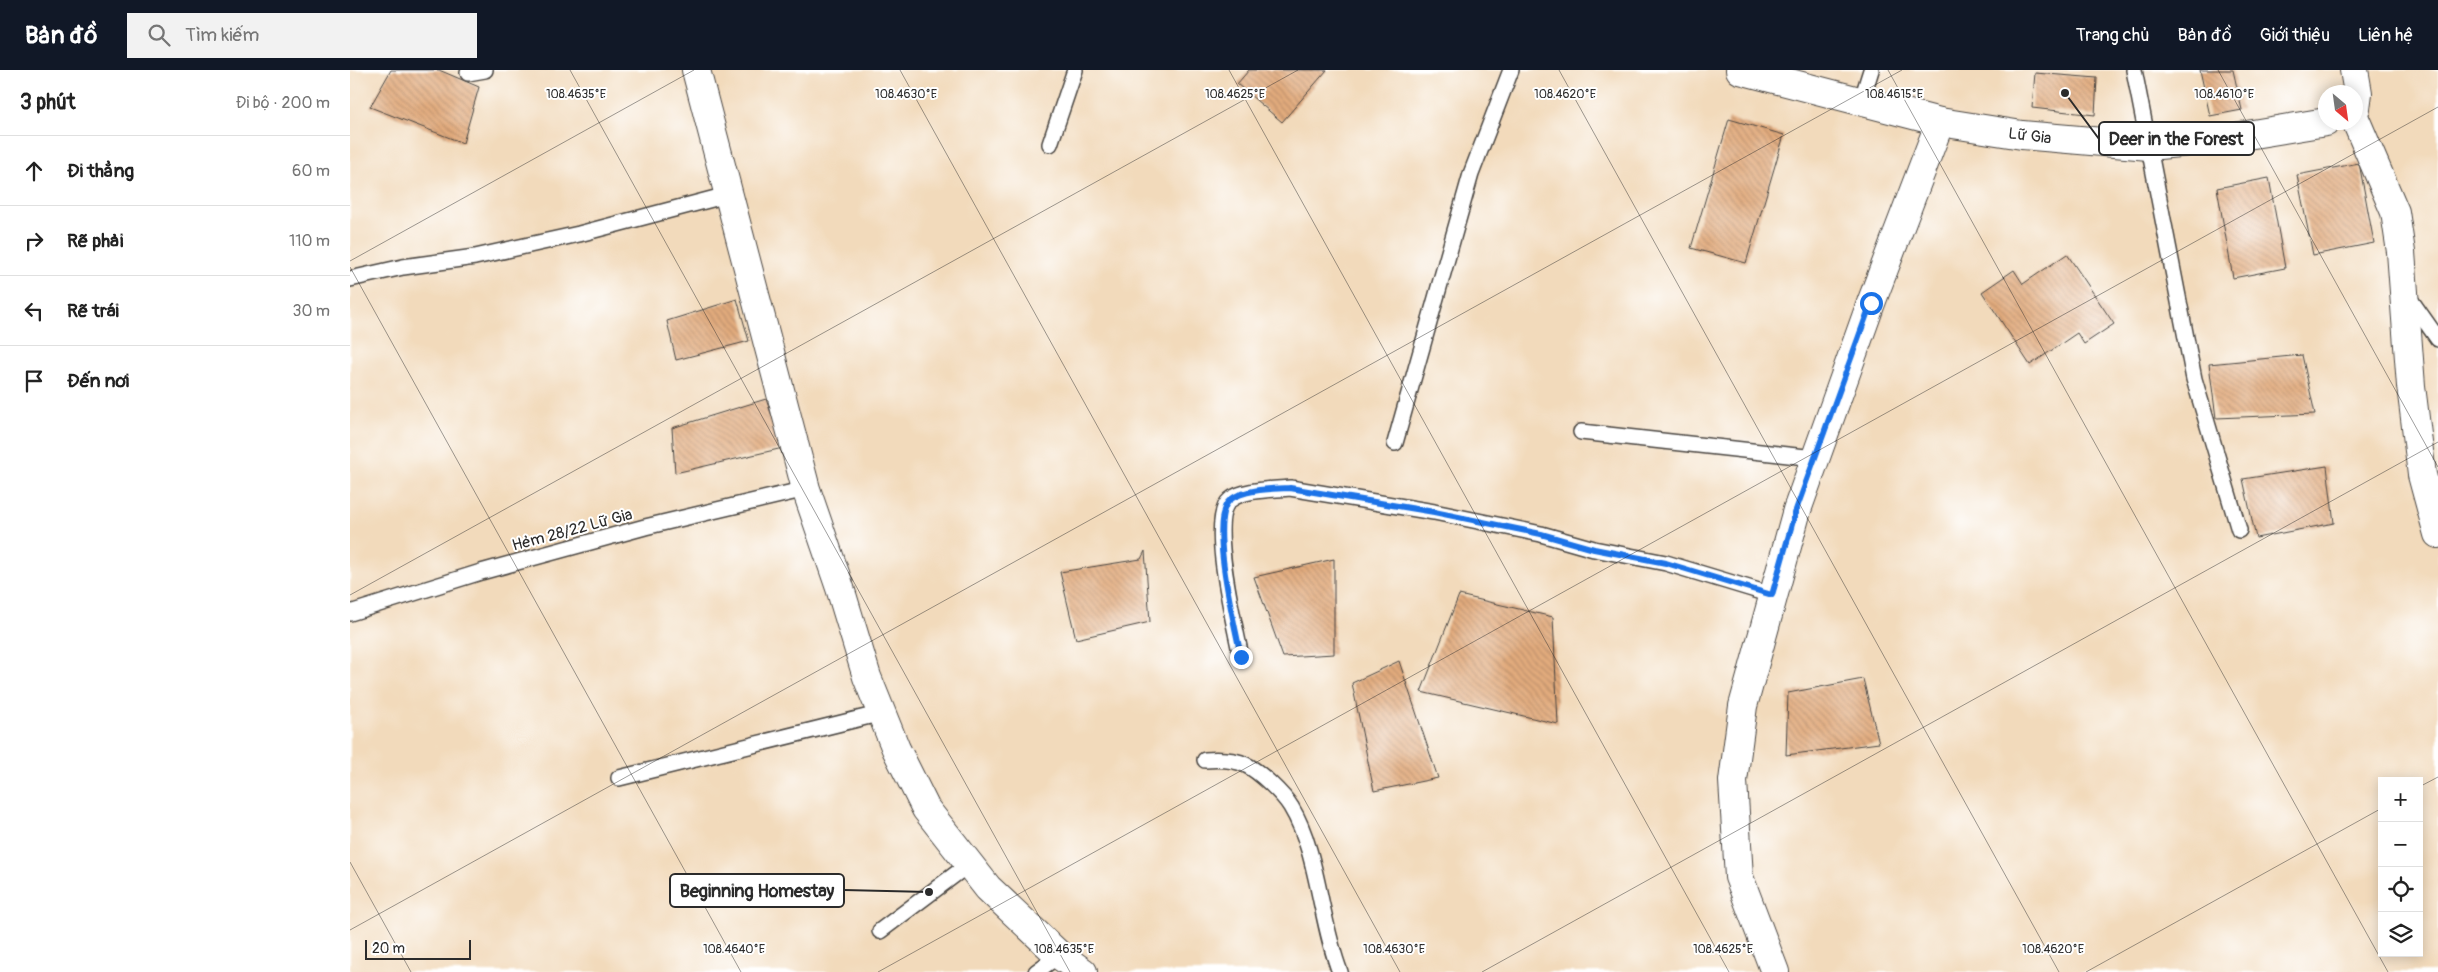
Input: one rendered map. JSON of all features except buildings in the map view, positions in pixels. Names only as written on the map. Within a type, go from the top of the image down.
[{"type":"street","points":[[696,70],[731,194],[806,489],[840,588],[867,677],[896,749],[926,809],[988,888],[1059,955],[1083,972]]},
{"type":"street","points":[[2354,70],[2357,85]]},
{"type":"street","name":"Lữ Gia","points":[[1745,71],[1940,122],[2022,135],[2149,146],[2229,138],[2318,123]]},
{"type":"street","points":[[1775,972],[1739,877],[1733,781],[1743,706],[1796,510],[1940,122]]},
{"type":"street","points":[[2360,130],[2395,212],[2401,252],[2411,386],[2422,475],[2438,534]]},
{"type":"lane","points":[[468,73],[485,70]]},
{"type":"lane","points":[[1050,144],[1075,70]]},
{"type":"lane","points":[[1395,443],[1471,174],[1511,70]]},
{"type":"lane","points":[[1861,102],[1871,70]]},
{"type":"lane","points":[[2134,70],[2194,379],[2239,530]]},
{"type":"lane","points":[[350,279],[403,267],[475,257],[570,236],[731,194]]},
{"type":"lane","points":[[2403,290],[2430,324],[2438,338]]},
{"type":"lane","points":[[1582,432],[1815,458]]},
{"type":"lane","points":[[1241,657],[1228,589],[1220,528],[1223,508],[1230,500],[1237,497],[1270,490],[1290,488],[1453,516],[1541,534],[1594,549],[1666,563],[1772,595]]},
{"type":"lane","name":"Hẻm 28/22 Lữ Gia","points":[[350,613],[481,572],[645,527],[806,489]]},
{"type":"lane","points":[[619,778],[882,714]]},
{"type":"lane","points":[[1205,760],[1222,759],[1247,765],[1270,784],[1291,806],[1306,842],[1331,949],[1340,972]]},
{"type":"lane","points":[[880,931],[969,864]]},
{"type":"lane","points":[[1036,972],[1059,955]]},
{"type":"place","name":"Deer in the Forest","points":[[2065,93]]},
{"type":"place","name":"Beginning Homestay","points":[[929,892]]},
{"type":"route","points":[[1241,657],[1228,589],[1220,528],[1223,508],[1230,500],[1243,495],[1270,490],[1290,488],[1434,512],[1541,534],[1594,549],[1666,563],[1772,595],[1796,510],[1871,303]]}]
